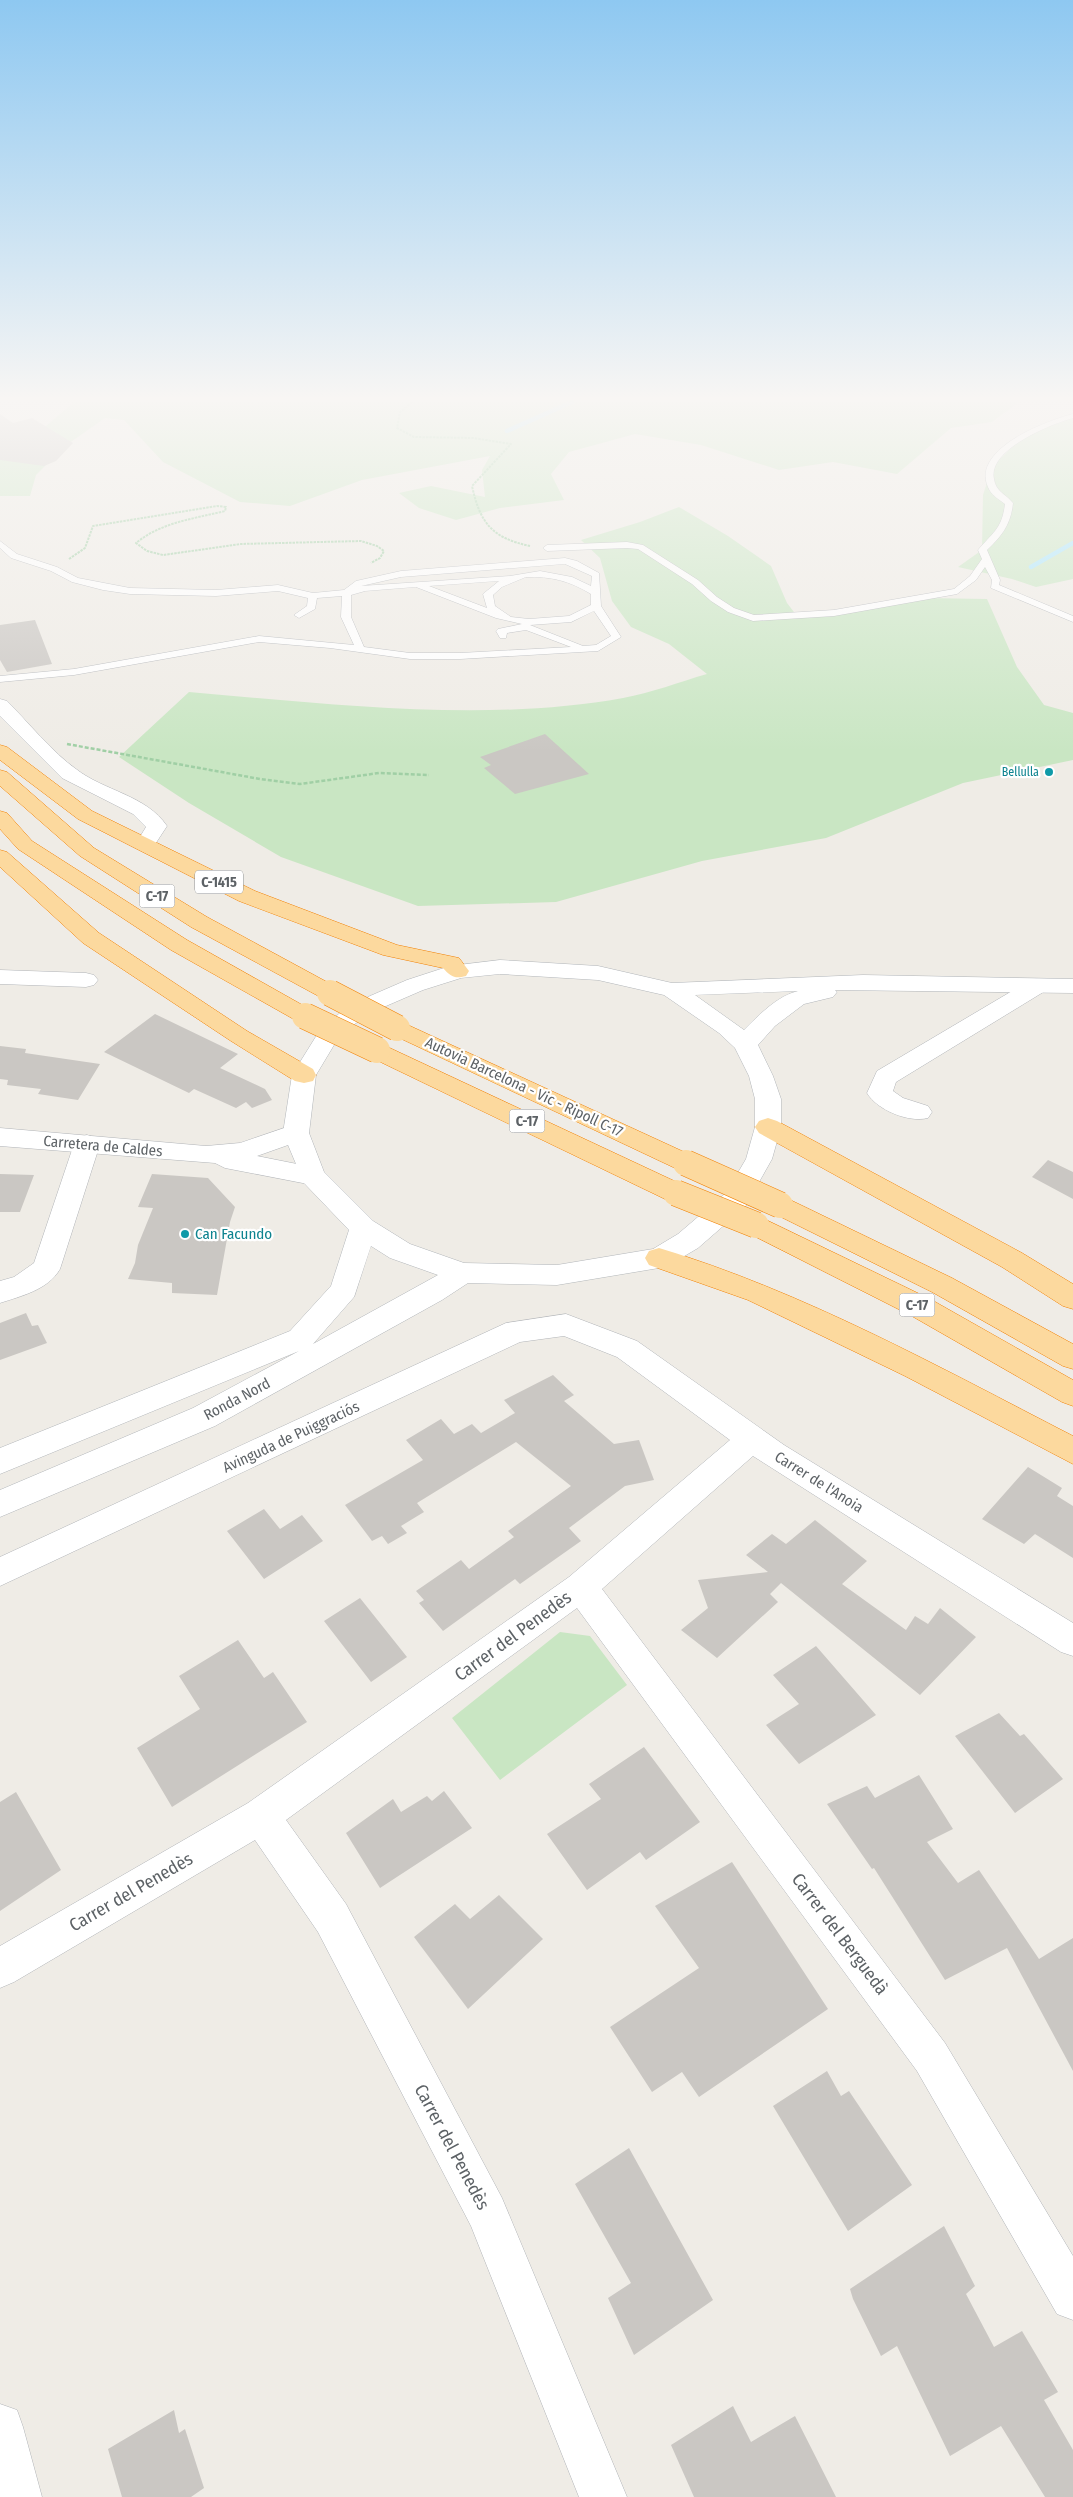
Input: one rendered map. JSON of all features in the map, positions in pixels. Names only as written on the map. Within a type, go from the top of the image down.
[{"type":"highway","name":"C-1415","points":[[0,752],[85,815],[247,896],[391,950],[451,964],[458,971]]},
{"type":"highway","name":"Autovia Barcelona - Vic - Ripoll C-17","points":[[0,776],[87,852],[199,922],[397,1028],[780,1205],[942,1285],[1073,1358]]},
{"type":"highway","name":"Autovia Barcelona - Vic - Ripoll C-17","points":[[0,817],[26,845],[171,939],[305,1016],[676,1193],[756,1225],[920,1307],[1073,1394]]},
{"type":"highway","points":[[0,856],[91,938],[239,1036],[304,1075]]},
{"type":"highway","points":[[768,1127],[1012,1260],[1073,1298]]},
{"type":"highway","points":[[659,1258],[758,1293],[915,1368],[1073,1451]]},
{"type":"street","points":[[0,705],[69,774],[140,810],[157,826],[145,845]]},
{"type":"street","points":[[672,990],[727,1028],[745,1044],[761,1076],[768,1099],[768,1127],[759,1159],[736,1200],[688,1241],[659,1258],[557,1275],[463,1272],[400,1251],[363,1228],[313,1176],[296,1134],[304,1075],[328,1035],[348,1018],[378,1000],[458,971],[500,967],[544,968],[598,973],[672,990],[863,982],[1073,986]]},
{"type":"street","points":[[0,977],[86,980]]},
{"type":"street","points":[[745,1044],[767,1021],[796,1000],[863,982]]},
{"type":"street","points":[[919,1112],[894,1104],[880,1093],[886,1077],[1037,986]]},
{"type":"street","points":[[206,1154],[242,1152],[296,1134]]},
{"type":"street","name":"Carretera de Caldes","points":[[0,1137],[206,1154]]},
{"type":"street","points":[[0,1292],[24,1284],[46,1268],[87,1144]]},
{"type":"street","points":[[206,1154],[313,1176]]},
{"type":"street","name":"Ronda Nord","points":[[0,1462],[300,1339],[344,1290],[363,1228]]},
{"type":"street","name":"Ronda Nord","points":[[0,1504],[204,1417],[432,1293],[463,1272]]},
{"type":"street","name":"Carrer de l'Anoia","points":[[566,1325],[627,1349],[752,1439],[1073,1641]]},
{"type":"street","name":"Avinguda de Puiggraciós","points":[[10,1568],[516,1331],[566,1325]]},
{"type":"street","name":"Carrer del Penedès","points":[[0,1968],[261,1816],[581,1587],[752,1439]]},
{"type":"street","name":"Carrer del Berguedà","points":[[581,1587],[931,2057],[1073,2298]]},
{"type":"street","name":"Carrer del Penedès","points":[[261,1816],[332,1918],[487,2213],[604,2497]]},
{"type":"street","points":[[0,2427],[18,2497]]},
{"type":"lane","points":[[547,548],[627,545],[640,547],[695,582],[714,600],[731,610],[753,618],[834,613],[985,587],[996,580],[982,550],[1004,529],[1007,519]]},
{"type":"lane","points":[[0,544],[14,556],[54,569],[75,580],[130,591],[216,593],[278,588],[314,596],[347,593],[364,588],[535,574],[561,576],[582,583],[595,592]]},
{"type":"lane","points":[[957,591],[973,578],[986,559]]},
{"type":"lane","points":[[0,679],[74,672],[259,639],[410,656],[460,656],[598,648],[616,637],[596,606],[596,575],[574,563],[565,561],[392,576],[359,583],[347,593],[346,617],[360,649]]},
{"type":"lane","points":[[392,576],[584,649]]},
{"type":"lane","points":[[516,577],[497,585],[488,594],[491,608],[508,620],[552,622],[572,619],[596,606]]},
{"type":"lane","points":[[985,587],[1073,619]]},
{"type":"lane","points":[[299,615],[312,607],[314,596]]},
{"type":"lane","points":[[503,636],[502,631],[526,627]]},
{"type":"path","points":[[54,569],[85,548],[93,526],[109,521],[134,519]]},
{"type":"path","points":[[195,519],[165,526],[144,535],[136,544],[147,551],[163,555],[270,541],[361,541],[377,546],[384,551],[380,558],[368,565]]},
{"type":"path","points":[[482,519],[492,533],[519,544],[547,548]]},
{"type":"path","points":[[37,740],[300,784],[341,780],[379,773],[429,775]]},
{"type":"green space","points":[[649,519],[698,519],[728,536],[771,566],[787,603],[797,616],[923,598],[987,599],[1017,667],[1044,705],[1073,713],[1073,760],[963,783],[826,838],[702,861],[556,902],[418,906],[281,857],[189,803],[119,757],[189,692],[296,702],[407,709],[517,709],[571,705],[634,696],[707,674],[669,644],[631,627],[612,601],[600,558],[581,540]]},
{"type":"green space","points":[[983,519],[1073,519],[1073,579],[1036,587],[1012,579],[958,567],[982,550]]},
{"type":"green space","points":[[560,1632],[590,1636],[627,1685],[500,1780],[452,1718]]},
{"type":"building","points":[[35,620],[52,664],[7,672],[0,660],[0,625]]},
{"type":"building","points":[[545,734],[589,774],[515,794],[484,768],[491,765],[480,757]]},
{"type":"building","points":[[155,1014],[238,1054],[220,1068],[265,1089],[272,1100],[252,1108],[246,1102],[236,1108],[194,1089],[189,1093],[104,1052]]},
{"type":"building","points":[[0,1046],[26,1049],[25,1053],[100,1064],[78,1100],[38,1094],[41,1089],[7,1085],[8,1080],[0,1079]]},
{"type":"building","points":[[1048,1160],[1073,1172],[1073,1199],[1032,1177]]},
{"type":"building","points":[[0,1174],[34,1175],[20,1212],[0,1212]]},
{"type":"building","name":"Can Facundo","points":[[152,1174],[208,1178],[235,1207],[230,1222],[217,1295],[172,1293],[172,1283],[128,1279],[135,1263],[138,1245],[153,1208],[138,1207]]},
{"type":"building","points":[[26,1313],[32,1326],[38,1325],[47,1343],[0,1360],[0,1323]]},
{"type":"building","points":[[553,1375],[574,1395],[564,1401],[614,1444],[639,1440],[654,1480],[625,1486],[569,1528],[581,1541],[520,1584],[515,1579],[443,1631],[419,1603],[424,1600],[416,1591],[461,1560],[469,1569],[514,1537],[508,1531],[571,1486],[516,1442],[417,1503],[424,1512],[401,1526],[407,1533],[388,1544],[382,1536],[372,1541],[345,1505],[423,1460],[406,1440],[441,1419],[454,1434],[472,1424],[481,1433],[515,1413],[504,1400]]},
{"type":"building","points":[[1028,1467],[1062,1488],[1057,1496],[1073,1506],[1073,1558],[1035,1534],[1024,1544],[982,1519]]},
{"type":"building","points":[[264,1509],[280,1529],[302,1515],[323,1541],[264,1579],[227,1531]]},
{"type":"building","points":[[815,1520],[867,1561],[842,1584],[906,1630],[915,1616],[928,1624],[940,1608],[976,1637],[920,1695],[781,1583],[770,1594],[778,1602],[717,1658],[681,1630],[708,1608],[698,1580],[768,1572],[746,1555],[772,1534],[786,1544]]},
{"type":"building","points":[[360,1598],[407,1657],[371,1682],[324,1621]]},
{"type":"building","points":[[238,1640],[264,1678],[273,1672],[307,1722],[172,1807],[137,1748],[200,1709],[179,1676]]},
{"type":"building","points":[[816,1646],[876,1715],[799,1764],[766,1725],[799,1704],[773,1675]]},
{"type":"building","points":[[999,1713],[1020,1736],[1024,1734],[1063,1779],[1015,1813],[955,1736]]},
{"type":"building","points":[[644,1747],[700,1822],[646,1860],[640,1852],[587,1890],[547,1834],[601,1799],[589,1784]]},
{"type":"building","points":[[919,1775],[953,1829],[927,1842],[958,1883],[979,1870],[1039,1959],[1073,1938],[1073,2071],[1007,1948],[945,1980],[874,1868],[872,1869],[827,1804],[867,1786],[875,1798]]},
{"type":"building","points":[[444,1791],[472,1828],[380,1888],[346,1833],[393,1799],[401,1812],[427,1796],[432,1801]]},
{"type":"building","points":[[16,1792],[61,1870],[0,1911],[0,1802]]},
{"type":"building","points":[[732,1862],[828,2009],[699,2097],[682,2072],[652,2092],[610,2027],[699,1968],[655,1906]]},
{"type":"building","points":[[499,1895],[543,1939],[468,2009],[414,1937],[455,1904],[470,1919]]},
{"type":"building","points":[[827,2071],[841,2096],[849,2091],[912,2185],[848,2231],[773,2106]]},
{"type":"building","points":[[629,2148],[713,2300],[634,2355],[608,2298],[631,2283],[575,2184]]},
{"type":"building","points":[[944,2226],[975,2286],[966,2294],[994,2347],[1022,2331],[1058,2392],[1044,2400],[1073,2450],[1073,2497],[1045,2497],[1001,2426],[950,2456],[897,2346],[881,2356],[853,2299],[850,2289]]},
{"type":"building","points":[[733,2406],[751,2442],[795,2416],[836,2497],[694,2497],[671,2445]]},
{"type":"building","points":[[174,2410],[179,2433],[185,2429],[204,2488],[191,2497],[122,2497],[108,2449]]},
{"type":"waterway","points":[[1031,567],[1073,543]]},
{"type":"place","name":"Bellulla","points":[[1049,772]]},
{"type":"place","name":"Can Facundo","points":[[185,1234]]}]
